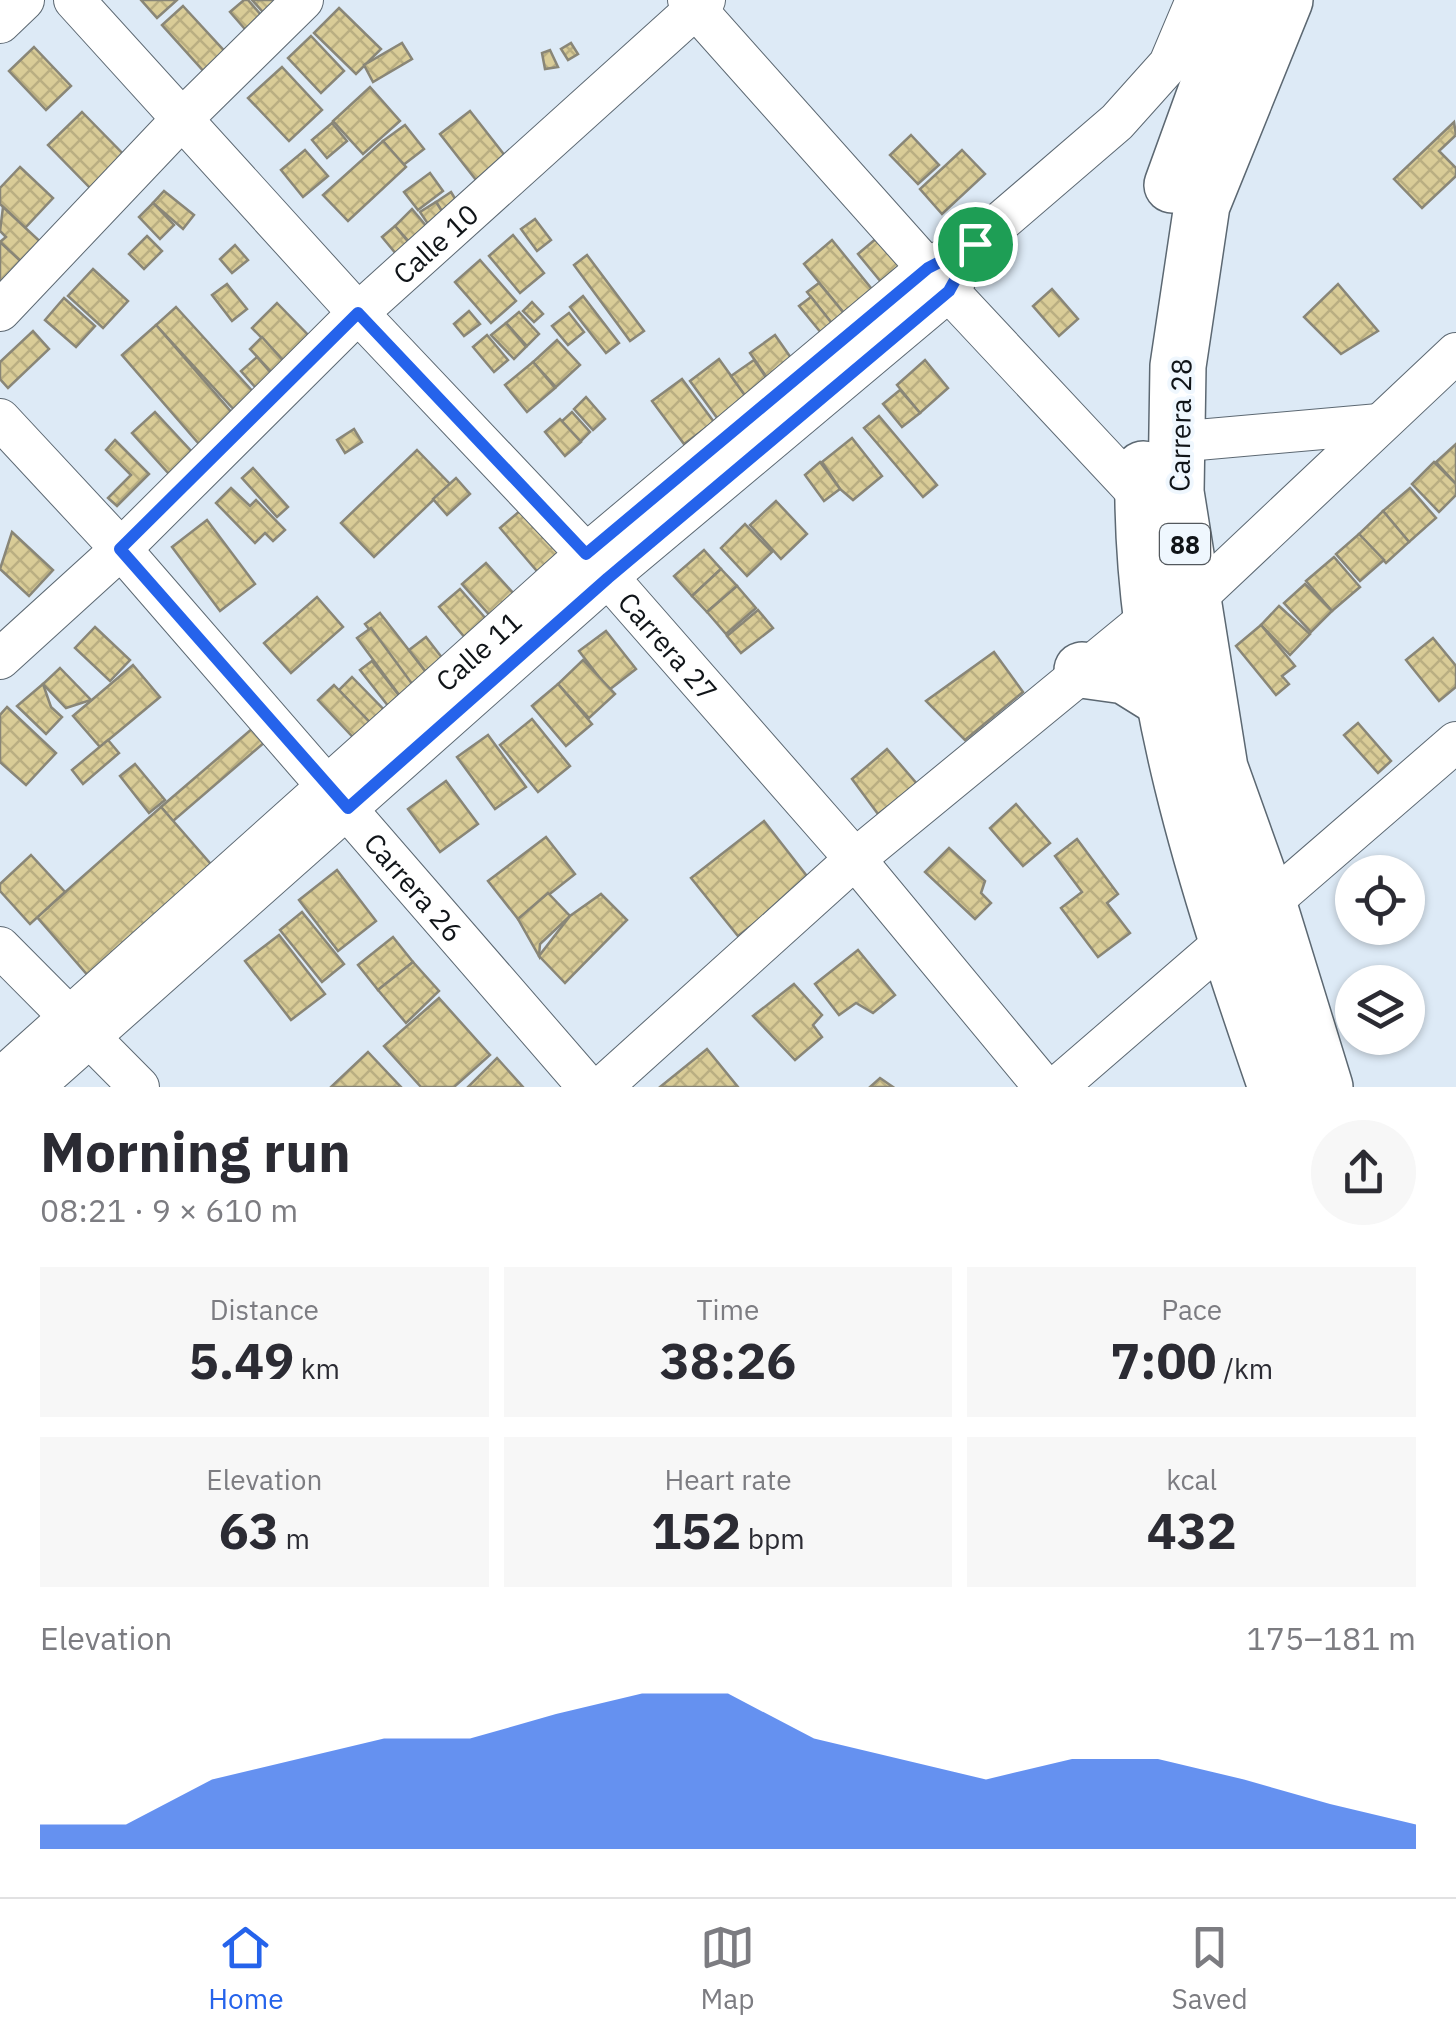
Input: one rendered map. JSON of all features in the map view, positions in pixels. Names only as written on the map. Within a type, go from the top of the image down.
[{"type":"highway","name":"Carrera 28","points":[[1244,5],[1202,206],[1178,366],[1173,608],[1162,699],[1180,784],[1226,942],[1276,1087]]},
{"type":"highway","name":"Carrera 28","points":[[1244,5],[1168,197],[1144,374],[1142,498],[1220,768],[1270,905],[1325,1087]]},
{"type":"highway","points":[[1082,670],[1125,676],[1162,699]]},
{"type":"street","points":[[0,23],[24,0]]},
{"type":"street","name":"Carrera 27","points":[[74,0],[358,313],[597,566],[855,859],[1044,1087]]},
{"type":"street","points":[[0,312],[182,119],[303,0]]},
{"type":"street","name":"Carrera 28","points":[[696,3],[938,280],[1142,498]]},
{"type":"street","name":"Calle 10","points":[[0,659],[120,549],[358,313],[696,3]]},
{"type":"street","name":"Calle 11","points":[[0,1079],[79,1027],[597,566],[938,280],[1117,122],[1170,64],[1244,5]]},
{"type":"street","points":[[602,1087],[855,859],[1082,670],[1173,608],[1456,353]]},
{"type":"street","name":"Carrera 26","points":[[0,419],[120,549],[588,1087]]},
{"type":"street","points":[[1175,442],[1379,424]]},
{"type":"street","points":[[1057,1087],[1456,742]]},
{"type":"street","points":[[0,947],[139,1087]]},
{"type":"street","name":"Calle 11","points":[[33,1087],[79,1027]]},
{"type":"building","points":[[141,0],[177,0],[157,18]]},
{"type":"building","points":[[244,0],[267,22],[251,36],[230,12]]},
{"type":"building","points":[[252,0],[290,0],[272,22]]},
{"type":"building","points":[[183,6],[229,56],[207,75],[162,25]]},
{"type":"building","points":[[339,8],[381,49],[356,74],[314,33]]},
{"type":"building","points":[[311,36],[344,71],[321,93],[288,58]]},
{"type":"building","points":[[402,43],[412,59],[373,82],[364,65]]},
{"type":"building","points":[[571,43],[578,54],[568,60],[561,49]]},
{"type":"building","points":[[34,47],[71,86],[46,110],[9,71]]},
{"type":"building","points":[[550,50],[558,67],[545,69],[542,53]]},
{"type":"building","points":[[282,67],[322,110],[289,141],[248,98]]},
{"type":"building","points":[[370,87],[400,121],[363,154],[333,121]]},
{"type":"building","points":[[470,111],[506,157],[476,180],[440,134]]},
{"type":"building","points":[[82,112],[131,162],[97,195],[48,145]]},
{"type":"building","points":[[1454,122],[1456,135],[1439,151],[1456,168],[1456,176],[1422,208],[1394,179]]},
{"type":"building","points":[[332,123],[347,141],[327,158],[312,140]]},
{"type":"building","points":[[405,125],[424,149],[402,166],[383,141]]},
{"type":"building","points":[[911,135],[939,165],[918,184],[890,155]]},
{"type":"building","points":[[383,141],[406,167],[348,221],[323,195]]},
{"type":"building","points":[[305,150],[328,176],[303,197],[281,170]]},
{"type":"building","points":[[962,150],[985,174],[942,214],[920,189]]},
{"type":"building","points":[[20,167],[53,198],[25,228],[0,204],[0,188]]},
{"type":"building","points":[[430,173],[443,191],[418,210],[404,192]]},
{"type":"building","points":[[164,191],[194,215],[183,229],[153,203]]},
{"type":"building","points":[[451,192],[462,210],[447,219],[436,202]]},
{"type":"building","points":[[436,202],[447,219],[434,233],[420,212]]},
{"type":"building","points":[[153,203],[174,225],[160,239],[139,217]]},
{"type":"building","points":[[3,207],[47,248],[28,268],[0,242],[6,237],[0,231]]},
{"type":"building","points":[[412,209],[438,240],[421,255],[395,226]]},
{"type":"building","points":[[535,219],[551,240],[537,251],[521,229]]},
{"type":"building","points":[[395,226],[415,250],[402,261],[382,237]]},
{"type":"building","points":[[513,235],[544,273],[520,293],[489,256]]},
{"type":"building","points":[[147,236],[162,251],[144,269],[129,254]]},
{"type":"building","points":[[878,237],[901,264],[881,282],[858,254]]},
{"type":"building","points":[[832,240],[880,299],[852,323],[804,264]]},
{"type":"building","points":[[0,242],[28,268],[0,297]]},
{"type":"building","points":[[235,245],[248,260],[232,273],[220,259]]},
{"type":"building","points":[[587,255],[644,331],[630,341],[574,265]]},
{"type":"building","points":[[480,260],[516,301],[491,323],[455,282]]},
{"type":"building","points":[[93,269],[128,301],[103,328],[68,296]]},
{"type":"building","points":[[819,283],[852,323],[838,331],[807,292]]},
{"type":"building","points":[[227,284],[247,309],[232,321],[212,295]]},
{"type":"building","points":[[1338,284],[1378,331],[1341,354],[1304,317]]},
{"type":"building","points":[[1052,289],[1078,319],[1059,336],[1033,306]]},
{"type":"building","points":[[583,296],[619,343],[606,353],[570,307]]},
{"type":"building","points":[[811,297],[838,331],[827,340],[799,306]]},
{"type":"building","points":[[64,298],[95,326],[76,347],[45,320]]},
{"type":"building","points":[[532,302],[543,314],[534,322],[523,311]]},
{"type":"building","points":[[277,303],[316,343],[291,368],[252,328]]},
{"type":"building","points":[[176,307],[256,395],[237,413],[156,325]]},
{"type":"building","points":[[469,311],[480,324],[464,336],[454,324]]},
{"type":"building","points":[[519,312],[539,334],[527,346],[506,323]]},
{"type":"building","points":[[569,313],[584,332],[568,345],[552,326]]},
{"type":"building","points":[[506,323],[526,347],[514,359],[491,335]]},
{"type":"building","points":[[156,325],[233,414],[199,444],[122,355]]},
{"type":"building","points":[[33,331],[49,349],[8,388],[0,379],[0,362]]},
{"type":"building","points":[[487,335],[508,360],[494,372],[473,347]]},
{"type":"building","points":[[775,335],[798,368],[772,385],[750,353]]},
{"type":"building","points":[[262,337],[286,364],[274,375],[250,349]]},
{"type":"building","points":[[557,340],[580,365],[556,387],[533,362]]},
{"type":"building","points":[[257,357],[278,381],[262,395],[241,371]]},
{"type":"building","points":[[719,359],[752,405],[723,426],[690,381]]},
{"type":"building","points":[[754,360],[774,389],[752,405],[731,376]]},
{"type":"building","points":[[925,360],[948,388],[920,413],[897,385]]},
{"type":"building","points":[[533,362],[555,388],[527,412],[505,385]]},
{"type":"building","points":[[682,379],[714,422],[684,444],[652,401]]},
{"type":"building","points":[[900,390],[920,413],[902,427],[883,404]]},
{"type":"building","points":[[586,397],[605,419],[593,430],[574,409]]},
{"type":"building","points":[[155,412],[192,452],[169,474],[132,433]]},
{"type":"building","points":[[572,412],[590,432],[580,442],[561,422]]},
{"type":"building","points":[[879,416],[937,485],[923,497],[864,428]]},
{"type":"building","points":[[560,419],[581,442],[565,456],[545,432]]},
{"type":"building","points":[[354,429],[362,442],[345,453],[337,440]]},
{"type":"building","points":[[852,438],[882,476],[853,500],[840,489],[822,462]]},
{"type":"building","points":[[115,440],[149,474],[117,506],[108,498],[131,475],[106,450]]},
{"type":"building","points":[[1456,444],[1456,484],[1436,462]]},
{"type":"building","points":[[417,450],[450,484],[374,557],[341,523]]},
{"type":"building","points":[[820,462],[840,489],[824,501],[805,475]]},
{"type":"building","points":[[1434,462],[1456,484],[1456,495],[1439,512],[1412,484]]},
{"type":"building","points":[[253,468],[288,507],[277,517],[242,478]]},
{"type":"building","points":[[456,478],[470,494],[447,515],[433,499]]},
{"type":"building","points":[[231,488],[250,506],[256,500],[285,530],[273,541],[265,533],[255,543],[216,503]]},
{"type":"building","points":[[1410,488],[1436,518],[1409,542],[1383,511]]},
{"type":"building","points":[[776,501],[807,534],[781,559],[750,525]]},
{"type":"building","points":[[528,504],[576,560],[548,584],[500,528]]},
{"type":"building","points":[[1383,511],[1409,542],[1386,563],[1359,534]]},
{"type":"building","points":[[207,520],[255,584],[220,611],[172,547]]},
{"type":"building","points":[[745,524],[772,552],[747,576],[721,548]]},
{"type":"building","points":[[12,532],[53,570],[29,596],[0,569]]},
{"type":"building","points":[[1359,534],[1384,560],[1360,581],[1336,554]]},
{"type":"building","points":[[704,550],[721,569],[692,596],[674,576]]},
{"type":"building","points":[[1334,557],[1360,587],[1332,611],[1306,581]]},
{"type":"building","points":[[486,563],[524,605],[500,627],[462,584]]},
{"type":"building","points":[[721,569],[737,586],[707,612],[692,596]]},
{"type":"building","points":[[1305,584],[1332,611],[1311,632],[1284,603]]},
{"type":"building","points":[[737,586],[756,608],[726,634],[707,612]]},
{"type":"building","points":[[460,589],[494,628],[472,646],[439,607]]},
{"type":"building","points":[[317,597],[343,627],[291,673],[264,643]]},
{"type":"building","points":[[1279,606],[1310,634],[1290,655],[1261,625]]},
{"type":"building","points":[[758,610],[773,628],[741,653],[727,636]]},
{"type":"building","points":[[380,613],[436,685],[421,696],[365,624]]},
{"type":"building","points":[[1261,625],[1295,666],[1282,676],[1289,684],[1276,695],[1236,646]]},
{"type":"building","points":[[95,627],[130,660],[110,681],[75,648]]},
{"type":"building","points":[[371,628],[421,696],[408,707],[357,638]]},
{"type":"building","points":[[606,631],[636,669],[609,690],[579,651]]},
{"type":"building","points":[[426,637],[450,668],[433,681],[409,650]]},
{"type":"building","points":[[1433,638],[1456,666],[1456,687],[1439,701],[1406,660]]},
{"type":"building","points":[[994,652],[1023,692],[965,740],[926,701]]},
{"type":"building","points":[[583,660],[615,694],[589,718],[558,684]]},
{"type":"building","points":[[372,661],[408,707],[396,716],[360,670]]},
{"type":"building","points":[[133,665],[160,697],[100,747],[73,716]]},
{"type":"building","points":[[60,668],[91,700],[66,708],[43,684]]},
{"type":"building","points":[[352,677],[395,721],[380,733],[339,690]]},
{"type":"building","points":[[43,684],[51,707],[62,717],[46,734],[17,706]]},
{"type":"building","points":[[558,684],[592,724],[566,746],[532,706]]},
{"type":"building","points":[[334,685],[380,733],[364,749],[318,700]]},
{"type":"building","points":[[7,707],[56,753],[26,785],[0,762],[0,715]]},
{"type":"building","points":[[532,719],[570,766],[538,792],[500,745]]},
{"type":"building","points":[[261,721],[273,735],[173,821],[161,807]]},
{"type":"building","points":[[1358,723],[1391,761],[1378,773],[1344,735]]},
{"type":"building","points":[[488,735],[526,787],[495,809],[457,757]]},
{"type":"building","points":[[108,740],[119,753],[83,784],[72,770]]},
{"type":"building","points":[[887,749],[918,785],[878,814],[852,779]]},
{"type":"building","points":[[135,764],[165,800],[149,813],[120,776]]},
{"type":"building","points":[[446,781],[478,824],[440,852],[408,809]]},
{"type":"building","points":[[1016,804],[1050,843],[1023,866],[990,828]]},
{"type":"building","points":[[161,807],[222,877],[97,986],[37,917]]},
{"type":"building","points":[[764,821],[810,880],[738,936],[691,878]]},
{"type":"building","points":[[546,837],[575,874],[518,919],[488,881]]},
{"type":"building","points":[[1077,839],[1118,894],[1107,903],[1130,933],[1098,957],[1061,908],[1082,892],[1055,856]]},
{"type":"building","points":[[949,848],[985,881],[981,893],[991,903],[975,919],[925,872]]},
{"type":"building","points":[[31,855],[65,892],[30,924],[0,891],[0,884]]},
{"type":"building","points":[[337,870],[376,921],[338,951],[299,900]]},
{"type":"building","points":[[548,893],[570,916],[540,944],[539,956],[518,919]]},
{"type":"building","points":[[601,894],[627,920],[565,983],[539,956],[570,916]]},
{"type":"building","points":[[302,912],[344,964],[322,982],[280,930]]},
{"type":"building","points":[[279,935],[325,994],[291,1020],[245,961]]},
{"type":"building","points":[[393,937],[413,962],[378,990],[358,965]]},
{"type":"building","points":[[858,950],[895,995],[873,1013],[856,1003],[839,1015],[815,984]]},
{"type":"building","points":[[413,962],[439,991],[406,1023],[378,990]]},
{"type":"building","points":[[794,984],[822,1015],[813,1025],[822,1037],[795,1060],[753,1016]]},
{"type":"building","points":[[439,998],[490,1055],[454,1087],[421,1087],[384,1046]]},
{"type":"building","points":[[707,1049],[738,1087],[660,1087]]},
{"type":"building","points":[[368,1052],[401,1087],[331,1087]]},
{"type":"building","points":[[497,1058],[523,1087],[468,1087]]},
{"type":"building","points":[[880,1078],[893,1087],[870,1087]]},
{"type":"route","points":[[975,244],[949,291],[608,578],[348,808],[120,549],[358,313],[586,554],[928,268],[975,244]]}]
